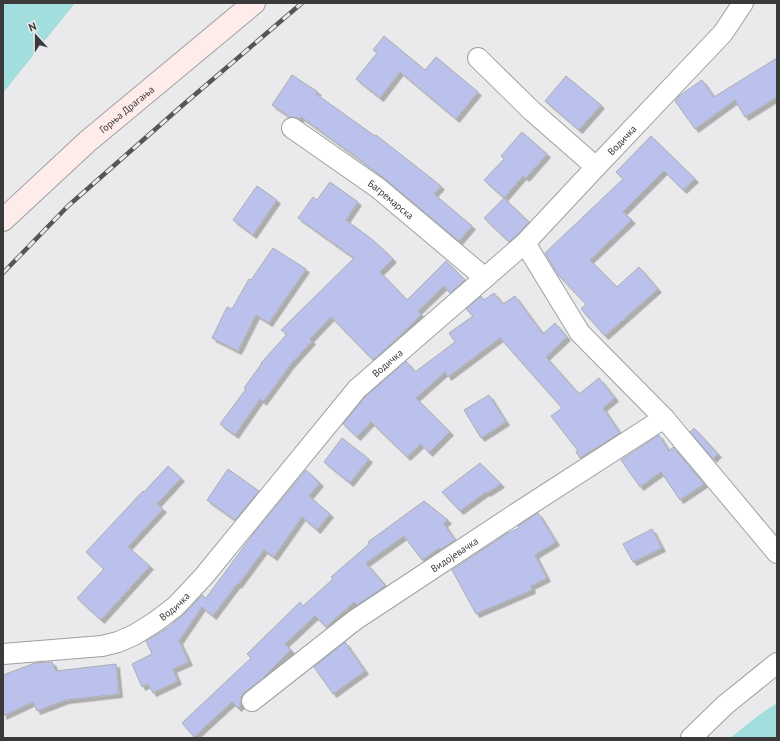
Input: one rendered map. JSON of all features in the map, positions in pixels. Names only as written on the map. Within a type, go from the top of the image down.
[{"type":"street","name":"Горња Драгања","points":[[3,220],[88,141],[254,3]]},
{"type":"street","name":"Водичка","points":[[3,654],[102,646],[118,642],[134,635],[155,622],[176,606],[204,576],[357,389],[525,243],[723,33],[743,3]]},
{"type":"street","points":[[478,58],[532,110],[596,167]]},
{"type":"street","name":"Багремарска","points":[[292,128],[378,188],[485,278]]},
{"type":"street","points":[[525,243],[580,333],[664,418],[777,553]]},
{"type":"street","name":"Видојевачка","points":[[252,701],[355,620],[520,510],[664,418]]},
{"type":"street","points":[[691,738],[725,705],[777,663]]},
{"type":"water","points":[[75,3],[3,93],[3,4]]},
{"type":"water","points":[[777,703],[777,738],[730,738],[759,715]]},
{"type":"building","points":[[384,36],[425,70],[436,57],[478,92],[456,119],[400,72],[380,98],[356,79],[377,53],[373,50]]},
{"type":"building","points":[[777,58],[777,97],[745,117],[735,100],[695,129],[675,101],[679,96],[702,80],[714,97]]},
{"type":"building","points":[[292,75],[318,92],[316,94],[375,136],[376,135],[441,186],[434,194],[472,226],[459,241],[355,156],[301,117],[300,119],[290,117],[272,105]]},
{"type":"building","points":[[566,76],[601,105],[579,130],[545,101]]},
{"type":"building","points":[[522,132],[547,154],[526,178],[523,176],[504,198],[484,180],[504,159],[501,156]]},
{"type":"building","points":[[651,136],[695,179],[683,190],[664,171],[623,212],[632,220],[590,260],[617,287],[639,267],[658,289],[605,336],[581,309],[586,304],[559,276],[545,253],[623,179],[616,172]]},
{"type":"building","points":[[330,182],[358,202],[346,220],[373,240],[393,259],[380,272],[407,300],[446,261],[465,280],[450,293],[444,286],[418,311],[421,315],[373,360],[331,317],[310,339],[312,341],[291,364],[263,402],[260,399],[235,435],[220,424],[246,389],[244,388],[261,363],[287,334],[281,330],[354,258],[298,218],[313,197],[317,200]]},
{"type":"building","points":[[257,186],[277,200],[253,235],[233,220]]},
{"type":"building","points":[[504,198],[529,222],[509,242],[484,218]]},
{"type":"building","points":[[273,248],[306,269],[269,323],[256,315],[238,351],[212,338],[227,307],[232,309],[249,279],[251,280]]},
{"type":"building","points":[[494,293],[503,304],[515,296],[543,334],[555,323],[567,337],[546,357],[579,394],[599,378],[615,398],[603,408],[620,433],[580,458],[576,452],[578,451],[551,416],[562,408],[500,338],[448,377],[445,372],[416,398],[450,432],[429,453],[421,444],[407,457],[371,422],[357,437],[343,424],[365,397],[406,361],[415,372],[455,342],[449,333],[473,316],[466,309],[481,296],[484,300]]},
{"type":"building","points":[[489,395],[506,422],[481,438],[464,410]]},
{"type":"building","points":[[694,428],[718,454],[713,459],[690,432]]},
{"type":"building","points":[[659,435],[669,451],[673,447],[704,484],[680,500],[661,472],[640,487],[621,460]]},
{"type":"building","points":[[342,438],[369,459],[350,483],[324,462]]},
{"type":"building","points":[[480,463],[501,484],[487,493],[486,492],[460,511],[442,492]]},
{"type":"building","points":[[168,466],[181,478],[157,504],[163,509],[128,547],[150,566],[101,620],[77,598],[104,569],[86,552]]},
{"type":"building","points":[[228,469],[259,491],[235,520],[207,500]]},
{"type":"building","points":[[306,470],[320,483],[309,496],[330,514],[317,530],[302,517],[274,557],[264,550],[213,616],[202,607],[179,641],[189,662],[173,669],[178,681],[153,693],[148,684],[142,687],[132,664],[152,654],[146,641],[169,627],[202,595],[206,598],[254,533]]},
{"type":"building","points":[[424,501],[448,520],[444,524],[455,540],[440,550],[439,548],[422,560],[404,536],[366,563],[385,585],[357,605],[354,602],[326,627],[315,616],[285,644],[291,650],[262,679],[245,692],[241,697],[241,705],[238,708],[232,702],[194,737],[182,723],[251,658],[247,654],[300,602],[303,606],[333,579],[331,577],[369,544],[368,542]]},
{"type":"building","points":[[538,513],[556,542],[535,555],[547,578],[531,586],[532,590],[476,614],[452,570],[506,534],[519,528],[518,526]]},
{"type":"building","points":[[652,529],[662,548],[633,562],[623,544]]},
{"type":"building","points":[[345,642],[365,671],[333,694],[314,667]]},
{"type":"building","points":[[52,662],[56,671],[116,664],[119,694],[66,700],[37,711],[33,702],[3,716],[3,675],[35,663]]},
{"type":"railway","points":[[3,273],[68,206],[302,3]]}]
